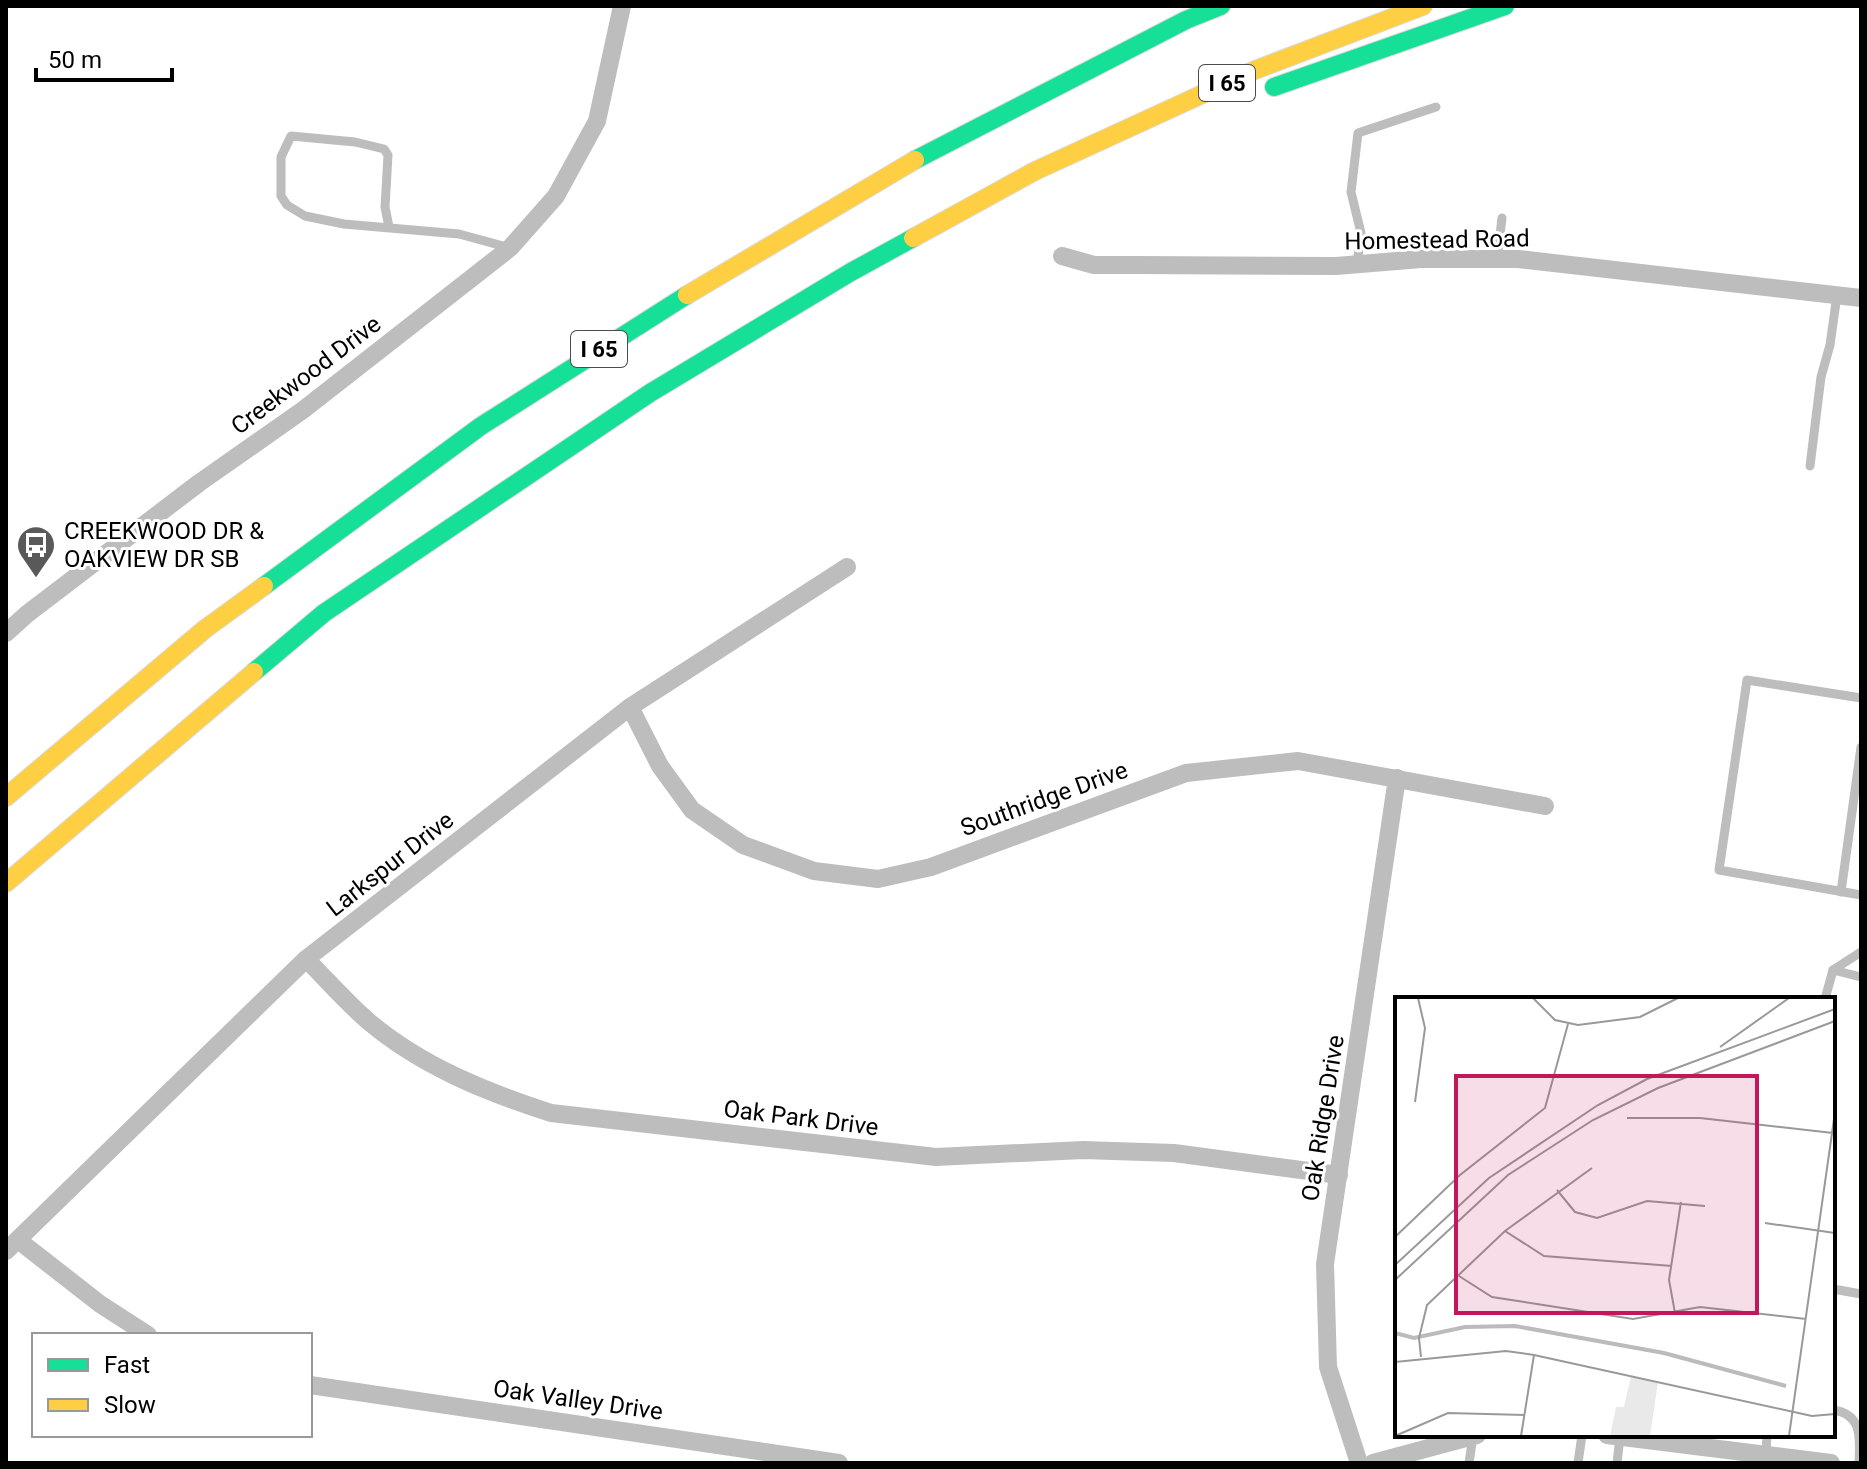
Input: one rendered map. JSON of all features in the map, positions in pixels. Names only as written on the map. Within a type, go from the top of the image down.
[{"type":"highway","name":"I 65","points":[[6,797],[205,629],[493,418],[643,321],[883,177],[1186,20],[1221,6]]},
{"type":"highway","name":"I 65","points":[[6,883],[324,613],[650,393],[851,272],[1035,171],[1255,70],[1423,6]]},
{"type":"highway","points":[[1256,93],[1505,6]]},
{"type":"highway","points":[[1035,171],[1226,104]]},
{"type":"street","name":"Creekwood Drive","points":[[6,633],[199,483],[303,410],[510,248],[556,196],[597,121],[622,6]]},
{"type":"street","name":"Homestead Road","points":[[1062,256],[1094,265],[1357,265],[1421,259],[1518,259],[1861,298]]},
{"type":"street","name":"Larkspur Drive","points":[[12,1246],[306,959],[630,707],[847,567]]},
{"type":"street","name":"Southridge Drive","points":[[630,707],[660,766],[692,810],[743,845],[814,871],[878,879],[931,867],[1186,773],[1298,761],[1545,806]]},
{"type":"street","name":"Oak Ridge Drive","points":[[1359,1463],[1328,1367],[1325,1264],[1397,778]]},
{"type":"street","name":"Oak Park Drive","points":[[306,959],[368,1021],[425,1061],[501,1097],[551,1113],[936,1157],[1083,1150],[1174,1153],[1339,1175]]},
{"type":"street","points":[[12,1246],[145,1333]]},
{"type":"street","name":"Oak Valley Drive","points":[[312,1385],[839,1463]]},
{"type":"street","points":[[1373,1463],[1471,1437]]},
{"type":"street","points":[[1622,1437],[1831,1463]]},
{"type":"lane","points":[[1357,265],[1361,233],[1351,192],[1358,133],[1436,107]]},
{"type":"lane","points":[[389,227],[385,207],[388,155],[384,149],[324,138],[291,136],[281,157],[281,196],[287,205],[305,216],[324,220],[389,227],[459,234],[510,248]]},
{"type":"lane","points":[[1497,259],[1502,218]]},
{"type":"lane","points":[[1810,466],[1821,377],[1830,345],[1837,295]]},
{"type":"lane","points":[[1861,698],[1747,680],[1719,870],[1861,895]]},
{"type":"lane","points":[[1841,892],[1861,747]]},
{"type":"lane","points":[[1826,997],[1833,970],[1861,952]]},
{"type":"lane","points":[[1833,970],[1861,977]]},
{"type":"lane","points":[[1835,1289],[1861,1294]]},
{"type":"lane","points":[[1835,1411],[1848,1415],[1861,1432],[1859,1463]]},
{"type":"lane","points":[[1469,1463],[1475,1437]]},
{"type":"lane","points":[[1578,1463],[1582,1437]]},
{"type":"lane","points":[[1614,1437],[1617,1463]]},
{"type":"lane","points":[[1766,1455],[1767,1437]]},
{"type":"traffic: fast","points":[[915,160],[1186,20],[1221,6]]},
{"type":"traffic: fast","points":[[1274,87],[1505,6]]},
{"type":"traffic: fast","points":[[254,672],[324,613],[650,393],[913,238]]},
{"type":"traffic: fast","points":[[264,586],[481,426],[687,295]]},
{"type":"traffic: slow","points":[[913,238],[1035,171],[1255,70],[1423,6]]},
{"type":"traffic: slow","points":[[687,295],[915,160]]},
{"type":"traffic: slow","points":[[6,797],[205,629],[264,586]]},
{"type":"traffic: slow","points":[[6,883],[254,672]]},
{"type":"place","name":"CREEKWOOD DR & OAKVIEW DR SB","points":[[36,579]]}]
